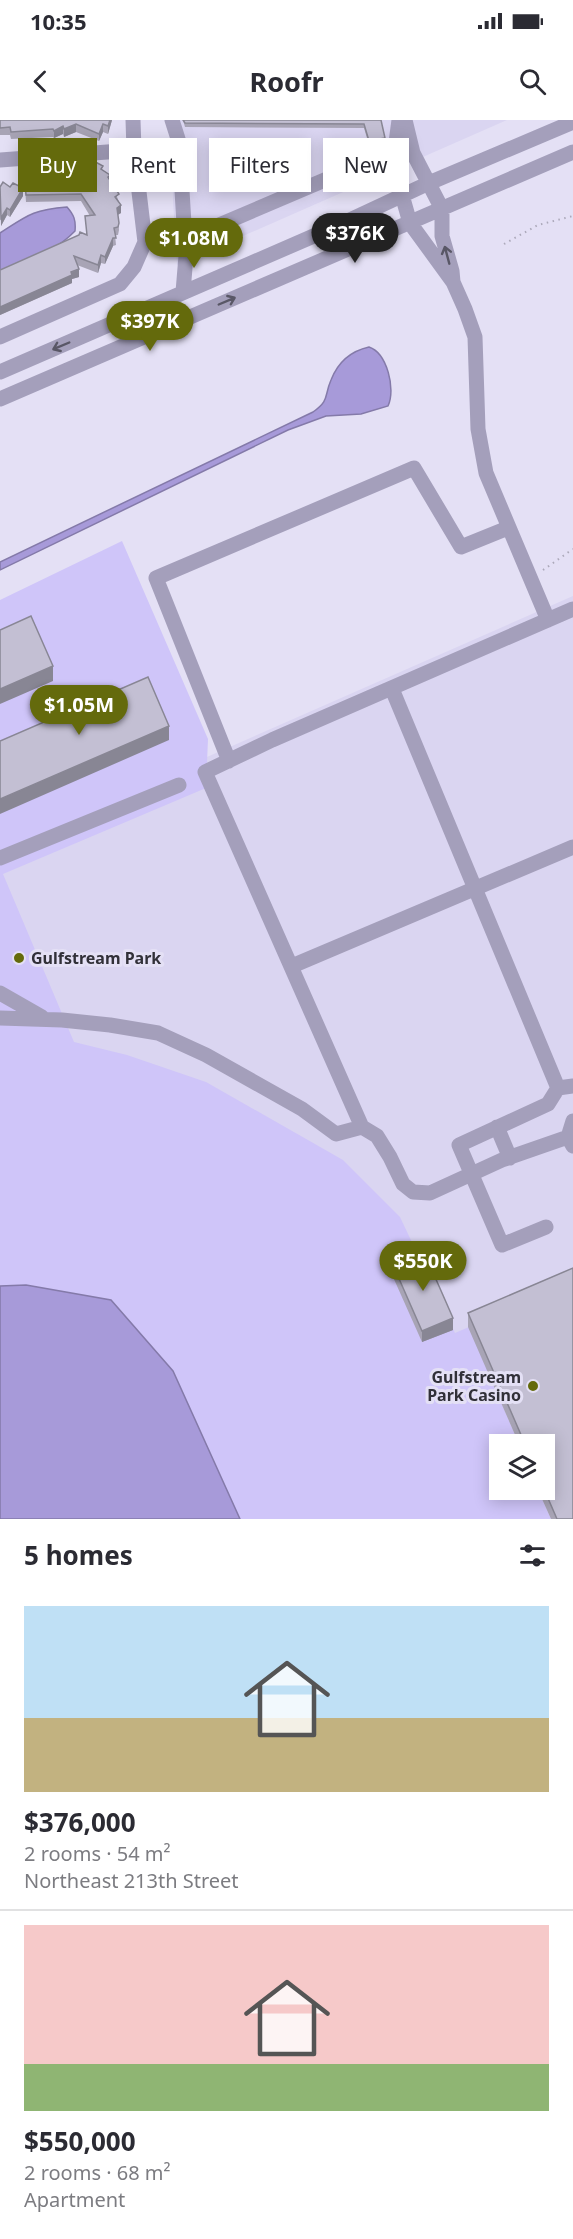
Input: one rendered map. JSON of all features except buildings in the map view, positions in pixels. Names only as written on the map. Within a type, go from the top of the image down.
[{"type":"street","points":[[133,120],[134,138]]},
{"type":"street","points":[[172,120],[179,142],[186,256],[183,292]]},
{"type":"street","points":[[397,138],[399,120]]},
{"type":"street","points":[[405,120],[413,153],[442,209],[442,236],[453,282]]},
{"type":"street","points":[[0,372],[573,122]]},
{"type":"street","points":[[0,160],[109,152]]},
{"type":"street","points":[[0,399],[573,152]]},
{"type":"street","points":[[184,240],[323,181]]},
{"type":"street","points":[[0,337],[120,284],[134,267],[145,242],[139,192]]},
{"type":"street","points":[[402,192],[410,223],[453,282],[475,337],[478,429],[486,473],[549,620]]},
{"type":"street","points":[[186,256],[208,281]]},
{"type":"street","points":[[229,761],[156,578],[414,468],[460,547],[508,528]]},
{"type":"street","points":[[573,609],[272,740],[206,772],[362,1127],[377,1136],[403,1184],[413,1192],[430,1193],[510,1158],[571,1141],[573,1121]]},
{"type":"street","points":[[392,689],[476,890],[566,1087],[548,1104],[459,1145],[502,1245],[546,1227]]},
{"type":"street","points":[[0,858],[179,785]]},
{"type":"street","points":[[292,966],[573,847]]},
{"type":"street","points":[[0,993],[45,1018]]},
{"type":"street","points":[[0,1018],[45,1018],[158,1033],[206,1055],[302,1109],[336,1134],[362,1127]]},
{"type":"street","points":[[497,1127],[510,1158]]},
{"type":"path","points":[[504,244],[538,225],[573,216]]},
{"type":"path","points":[[530,578],[573,549]]},
{"type":"shaded area","points":[[172,120],[507,120],[409,163],[409,138],[323,138],[323,192],[343,192],[177,265],[173,192],[197,192],[197,138],[172,138]]},
{"type":"shaded area","points":[[67,207],[74,218],[75,231],[49,251],[0,274],[0,233],[31,214]]},
{"type":"shaded area","points":[[369,347],[381,356],[388,372],[391,390],[388,406],[361,414],[326,416],[288,430],[0,570],[0,562],[313,412],[324,401],[331,380],[341,363],[356,351]]},
{"type":"shaded area","name":"Gulfstream Park","points":[[122,541],[208,739],[206,788],[3,874],[74,1042],[127,1055],[206,1082],[343,1160],[400,1217],[455,1333],[469,1327],[515,1434],[489,1434],[489,1500],[542,1500],[551,1519],[0,1519],[0,600]]},
{"type":"shaded area","points":[[573,596],[573,1519],[0,1519],[0,848]]},
{"type":"shaded area","points":[[26,1285],[111,1300],[173,1371],[240,1519],[0,1519],[0,1286]]},
{"type":"place","name":"Gulfstream Park","points":[[19,958]]},
{"type":"place","name":"Gulfstream Park Casino","points":[[533,1386]]}]
